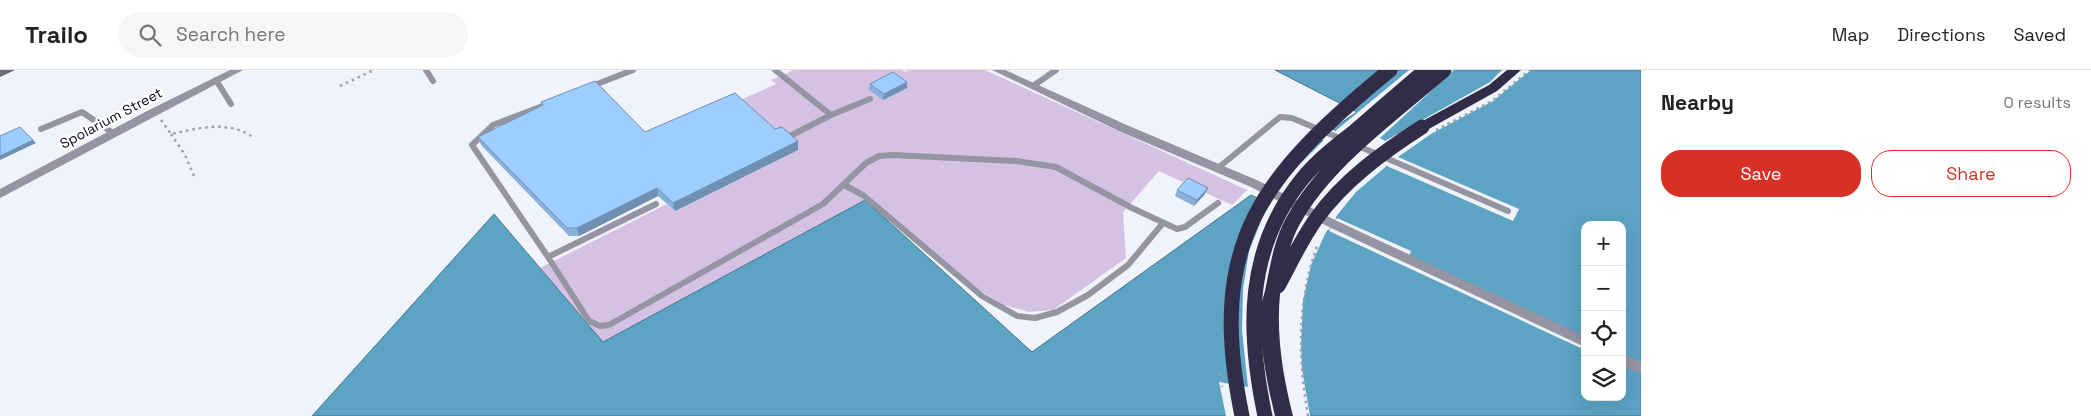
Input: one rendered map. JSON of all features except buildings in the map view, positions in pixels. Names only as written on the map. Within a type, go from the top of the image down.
[{"type":"highway","points":[[1242,416],[1234,385],[1230,305],[1233,282],[1249,226],[1257,208],[1283,171],[1342,112],[1390,70]]},
{"type":"highway","points":[[1265,416],[1258,389],[1252,332],[1254,289],[1262,248],[1278,214],[1304,178],[1319,162],[1426,70]]},
{"type":"highway","points":[[1284,416],[1278,392],[1270,336],[1272,298],[1280,256],[1292,222],[1314,189],[1347,154],[1444,70]]},
{"type":"highway","points":[[1272,298],[1307,234],[1346,184],[1390,148],[1493,88],[1515,70]]},
{"type":"main road","points":[[0,74],[10,70]]},
{"type":"street","name":"Spolarium Street","points":[[0,194],[155,111],[238,70]]},
{"type":"street","points":[[997,70],[1125,129],[1218,168],[1581,340]]},
{"type":"street","points":[[1626,362],[1641,368]]},
{"type":"lane","points":[[426,70],[433,81]]},
{"type":"lane","points":[[589,87],[633,70]]},
{"type":"lane","points":[[774,70],[832,115]]},
{"type":"lane","points":[[1033,86],[1056,70]]},
{"type":"lane","points":[[216,80],[231,104]]},
{"type":"lane","points":[[790,136],[832,115],[870,100]]},
{"type":"lane","points":[[554,101],[493,125],[472,145],[589,321],[600,326],[609,325],[823,204],[866,163],[879,156],[893,155],[986,161],[1016,160],[1056,167],[1132,208],[1177,229],[1185,227],[1218,203]]},
{"type":"lane","points":[[41,129],[82,112],[113,133]]},
{"type":"lane","points":[[1218,168],[1280,117],[1292,118],[1508,211]]},
{"type":"lane","points":[[844,185],[863,195],[982,296],[1017,316],[1035,318],[1057,312],[1088,295],[1128,265],[1163,223]]},
{"type":"lane","points":[[548,257],[656,204]]},
{"type":"path","points":[[340,86],[374,70]]},
{"type":"path","points":[[1430,134],[1492,101],[1530,70]]},
{"type":"path","points":[[155,111],[185,155],[194,176]]},
{"type":"path","points":[[171,134],[214,126],[231,126],[245,130],[253,137]]},
{"type":"path","points":[[1308,416],[1300,368],[1300,315],[1304,283],[1320,239]]},
{"type":"shaded area","points":[[794,70],[902,70],[905,72],[909,70],[985,70],[1247,190],[1232,205],[1159,171],[1123,212],[1126,258],[1053,310],[1029,312],[1004,305],[969,284],[865,200],[603,342],[540,268],[667,204],[675,211],[798,150],[736,102],[776,84],[771,80]]},
{"type":"water","points":[[1275,70],[1641,70],[1641,416],[312,416],[494,214],[603,342],[865,200],[1032,352],[1251,195],[1329,231],[1337,218],[1267,184],[1318,139],[1387,166],[1397,158],[1332,129],[1357,112]]},
{"type":"pier","points":[[1409,70],[1454,70],[1380,138],[1385,141],[1490,82],[1502,70],[1531,70],[1493,101],[1431,134],[1398,157],[1519,209],[1513,221],[1387,166],[1389,164],[1356,192],[1338,214],[1325,234],[1311,265],[1303,301],[1301,345],[1302,369],[1310,416],[1226,416],[1219,382],[1248,387],[1242,330],[1243,289],[1249,251],[1266,209],[1271,202],[1328,228],[1334,219],[1278,192],[1291,173],[1325,139],[1387,164],[1393,158],[1333,133]]},
{"type":"pier","points":[[1337,218],[1411,251],[1409,256],[1581,337],[1581,348],[1329,231]]}]
